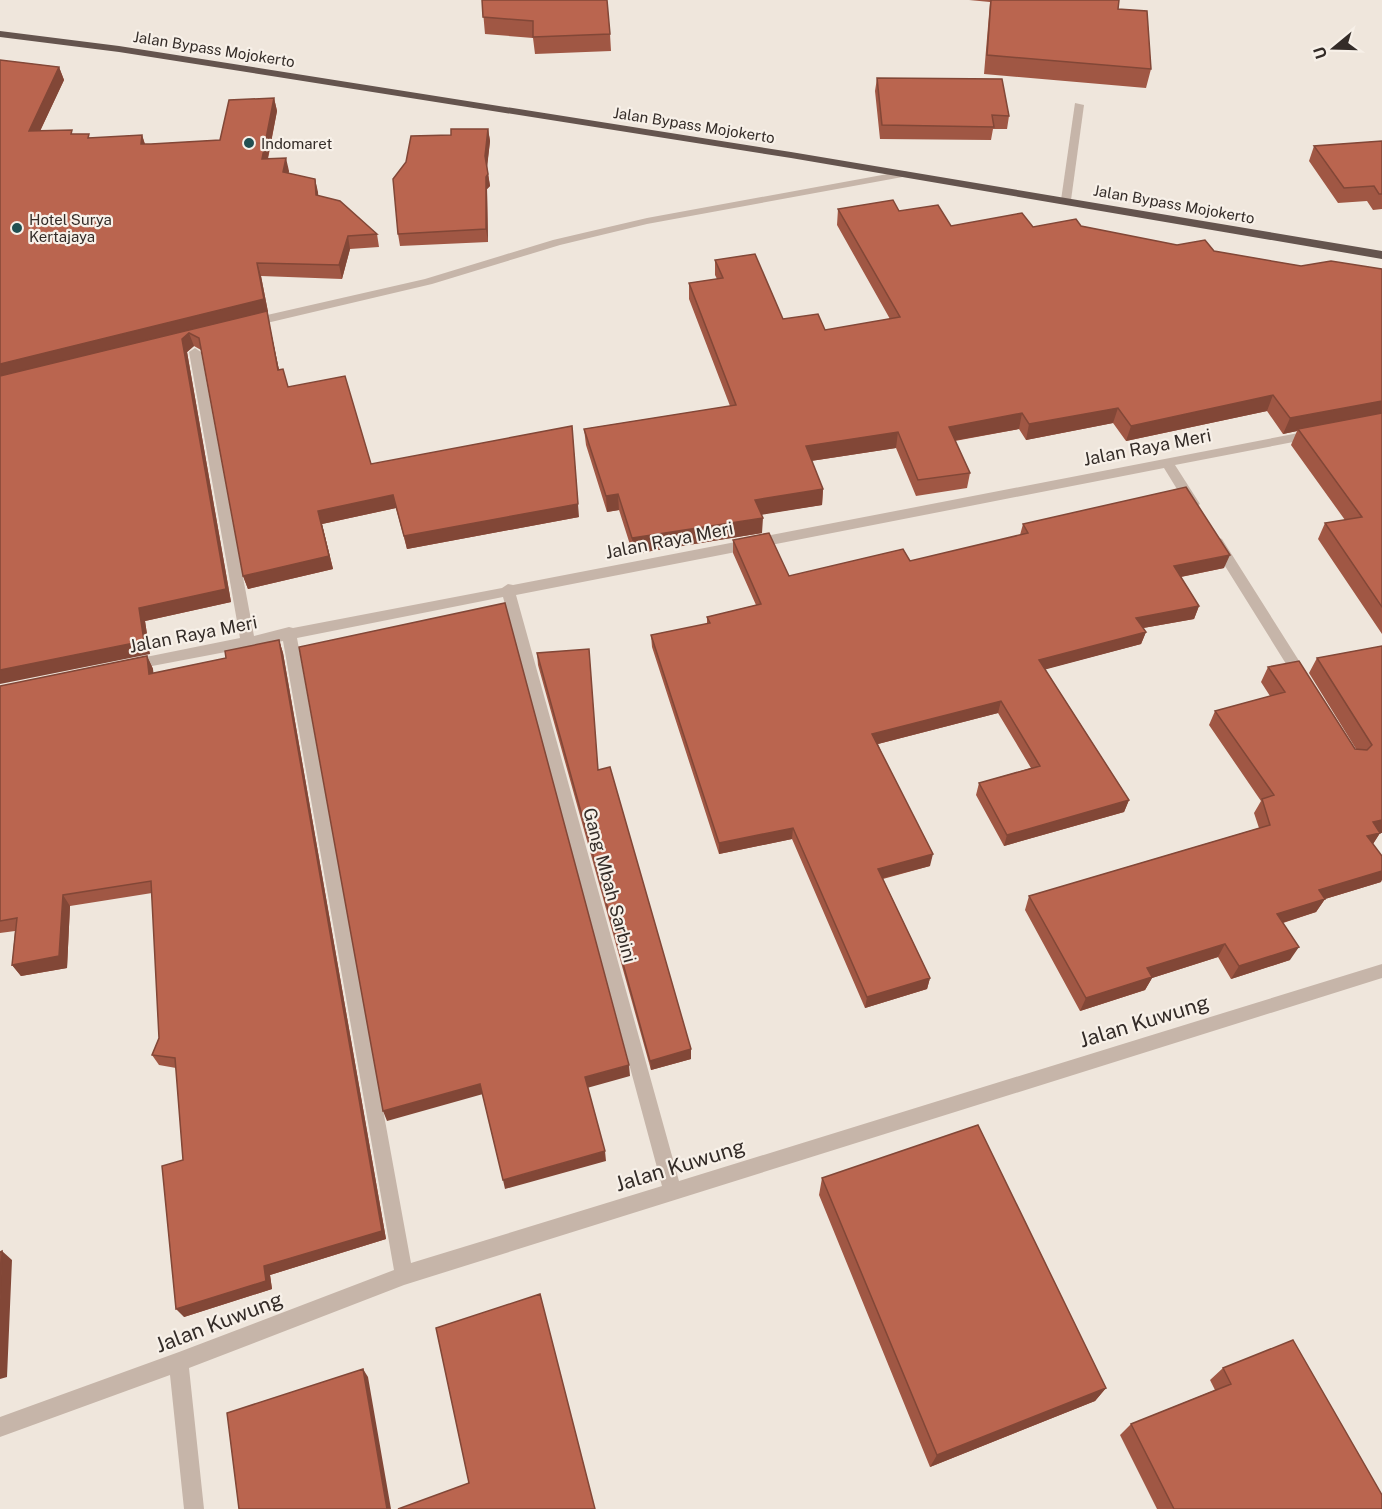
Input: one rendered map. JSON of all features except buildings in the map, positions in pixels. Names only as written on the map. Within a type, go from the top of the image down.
[{"type":"highway","name":"Jalan Bypass Mojokerto","points":[[0,33],[119,49],[904,174],[1382,255]]},
{"type":"street","points":[[1066,201],[1079,105]]},
{"type":"street","points":[[241,325],[428,282],[557,242],[602,231],[904,174]]},
{"type":"street","points":[[195,351],[248,642]]},
{"type":"street","name":"Jalan Raya Meri","points":[[114,668],[508,589],[1326,432]]},
{"type":"street","points":[[1166,461],[1309,688]]},
{"type":"street","name":"Gang Mbah Sarbini","points":[[508,589],[673,1191]]},
{"type":"street","points":[[289,632],[404,1275]]},
{"type":"street","name":"Jalan Kuwung","points":[[0,1427],[179,1362],[404,1275],[1382,971]]},
{"type":"street","points":[[179,1362],[194,1509]]},
{"type":"place","name":"Indomaret","points":[[249,143]]},
{"type":"place","name":"Hotel Surya Kertajaya","points":[[17,228]]}]
